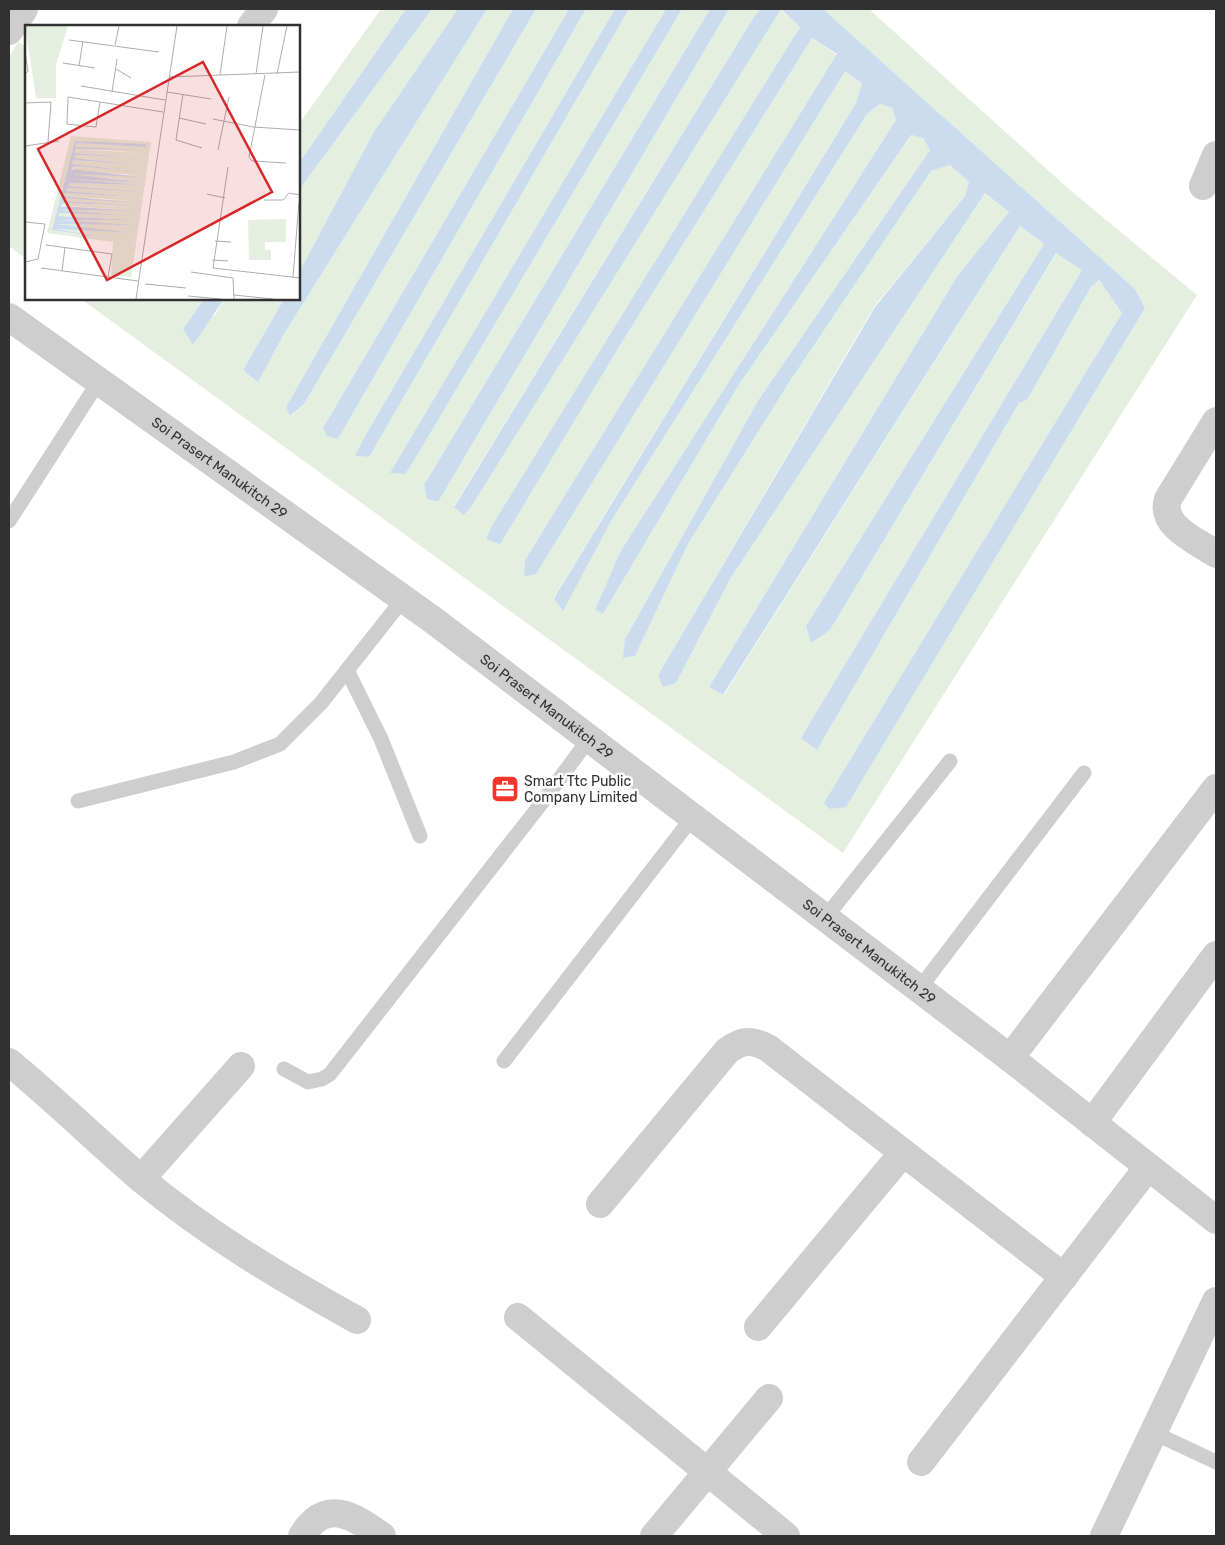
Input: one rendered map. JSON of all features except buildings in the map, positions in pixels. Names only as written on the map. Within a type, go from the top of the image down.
[{"type":"street","points":[[252,25],[264,9]]},
{"type":"street","points":[[1203,186],[1216,155]]},
{"type":"street","name":"Soi Prasert Manukitch 29","points":[[9,317],[404,598],[1010,1058],[1148,1167],[1215,1216]]},
{"type":"street","points":[[1216,422],[1168,500],[1165,508],[1172,524],[1216,554]]},
{"type":"street","points":[[1010,1058],[1216,788]]},
{"type":"street","points":[[1092,1123],[1216,955]]},
{"type":"street","points":[[600,1204],[727,1051],[743,1041],[756,1042],[768,1048],[902,1154],[1064,1277]]},
{"type":"street","points":[[9,1062],[141,1179],[235,1250],[357,1320]]},
{"type":"street","points":[[141,1179],[241,1066]]},
{"type":"street","points":[[758,1327],[902,1154]]},
{"type":"street","points":[[921,1462],[1148,1167]]},
{"type":"street","points":[[1104,1536],[1216,1301]]},
{"type":"street","points":[[518,1317],[786,1536]]},
{"type":"street","points":[[654,1536],[768,1398]]},
{"type":"street","points":[[302,1536],[308,1526],[319,1518],[334,1513],[356,1518],[382,1536]]},
{"type":"lane","points":[[9,521],[99,381]]},
{"type":"lane","points":[[78,801],[234,762],[280,744],[321,703],[404,598]]},
{"type":"lane","points":[[347,670],[381,739],[420,836]]},
{"type":"lane","points":[[284,1069],[308,1082],[314,1082],[330,1074],[589,739]]},
{"type":"lane","points":[[825,918],[950,761]]},
{"type":"lane","points":[[919,989],[1084,773]]},
{"type":"lane","points":[[504,1061],[692,818]]},
{"type":"lane","points":[[1152,1432],[1216,1462]]},
{"type":"green space","points":[[381,9],[406,9],[300,162],[300,123]]},
{"type":"green space","points":[[432,9],[458,9],[300,271],[300,189]]},
{"type":"green space","points":[[487,9],[513,9],[286,407],[291,416],[304,404],[536,9],[569,9],[323,428],[338,439],[586,9],[615,9],[365,436],[356,456],[369,457],[629,9],[666,9],[391,473],[412,464],[682,9],[710,9],[424,485],[427,499],[438,502],[729,9],[761,9],[755,15],[454,506],[465,515],[780,9],[800,26],[499,544],[622,342],[812,38],[837,55],[525,560],[525,577],[536,574],[845,70],[862,83],[856,103],[554,597],[562,610],[610,523],[867,114],[880,104],[892,108],[896,120],[620,552],[595,610],[603,614],[738,386],[911,135],[924,138],[930,150],[759,399],[625,639],[624,658],[635,656],[688,544],[790,381],[931,171],[950,165],[969,182],[965,196],[874,307],[658,675],[676,683],[730,579],[985,193],[1009,212],[958,275],[709,687],[724,695],[1020,226],[1044,244],[806,626],[811,642],[830,630],[1057,252],[1082,270],[802,737],[817,750],[1019,403],[1027,400],[1091,287],[1099,280],[1122,313],[825,803],[830,809],[846,806],[1145,308],[1135,289],[823,9],[869,9],[1070,190],[1197,295],[843,853],[82,300],[203,300],[183,329],[215,315],[223,300],[283,300],[243,370],[258,381],[284,334]]},
{"type":"green space","points":[[18,42],[25,46],[25,258],[9,246],[9,56]]},
{"type":"water","points":[[406,9],[432,9],[300,189],[300,162]]},
{"type":"water","points":[[458,9],[487,9],[284,334],[258,382],[243,370],[283,300],[300,300],[300,271],[374,132]]},
{"type":"water","points":[[513,9],[536,9],[304,404],[290,416],[286,407]]},
{"type":"water","points":[[569,9],[586,9],[338,439],[327,436],[323,428]]},
{"type":"water","points":[[615,9],[629,9],[369,457],[355,456],[365,436]]},
{"type":"water","points":[[666,9],[682,9],[412,464],[405,474],[390,473]]},
{"type":"water","points":[[710,9],[729,9],[438,502],[427,499],[424,485]]},
{"type":"water","points":[[761,9],[781,9],[471,507],[464,515],[454,507],[755,15]]},
{"type":"water","points":[[781,9],[823,9],[1135,289],[1145,308],[846,807],[830,809],[824,803],[1122,313],[1099,280],[1091,287],[1027,400],[1019,403],[817,750],[801,738],[1082,270],[1056,253],[830,630],[811,643],[806,626],[1044,244],[1020,226],[723,695],[709,687],[958,275],[1009,212],[985,193],[730,579],[676,683],[663,687],[658,675],[875,307],[965,196],[969,182],[950,165],[931,171],[790,381],[688,544],[635,656],[623,658],[625,639],[759,399],[930,150],[923,138],[911,135],[738,386],[603,614],[595,610],[620,552],[896,120],[892,108],[880,104],[867,114],[610,523],[563,611],[554,598],[856,103],[862,83],[845,71],[536,574],[524,577],[525,560],[837,54],[812,38],[622,342],[500,544],[486,539],[493,524],[800,27]]},
{"type":"water","points":[[203,300],[223,300],[193,345],[183,329]]},
{"type":"place","name":"Smart Ttc Public Company Limited","points":[[505,789]]}]
